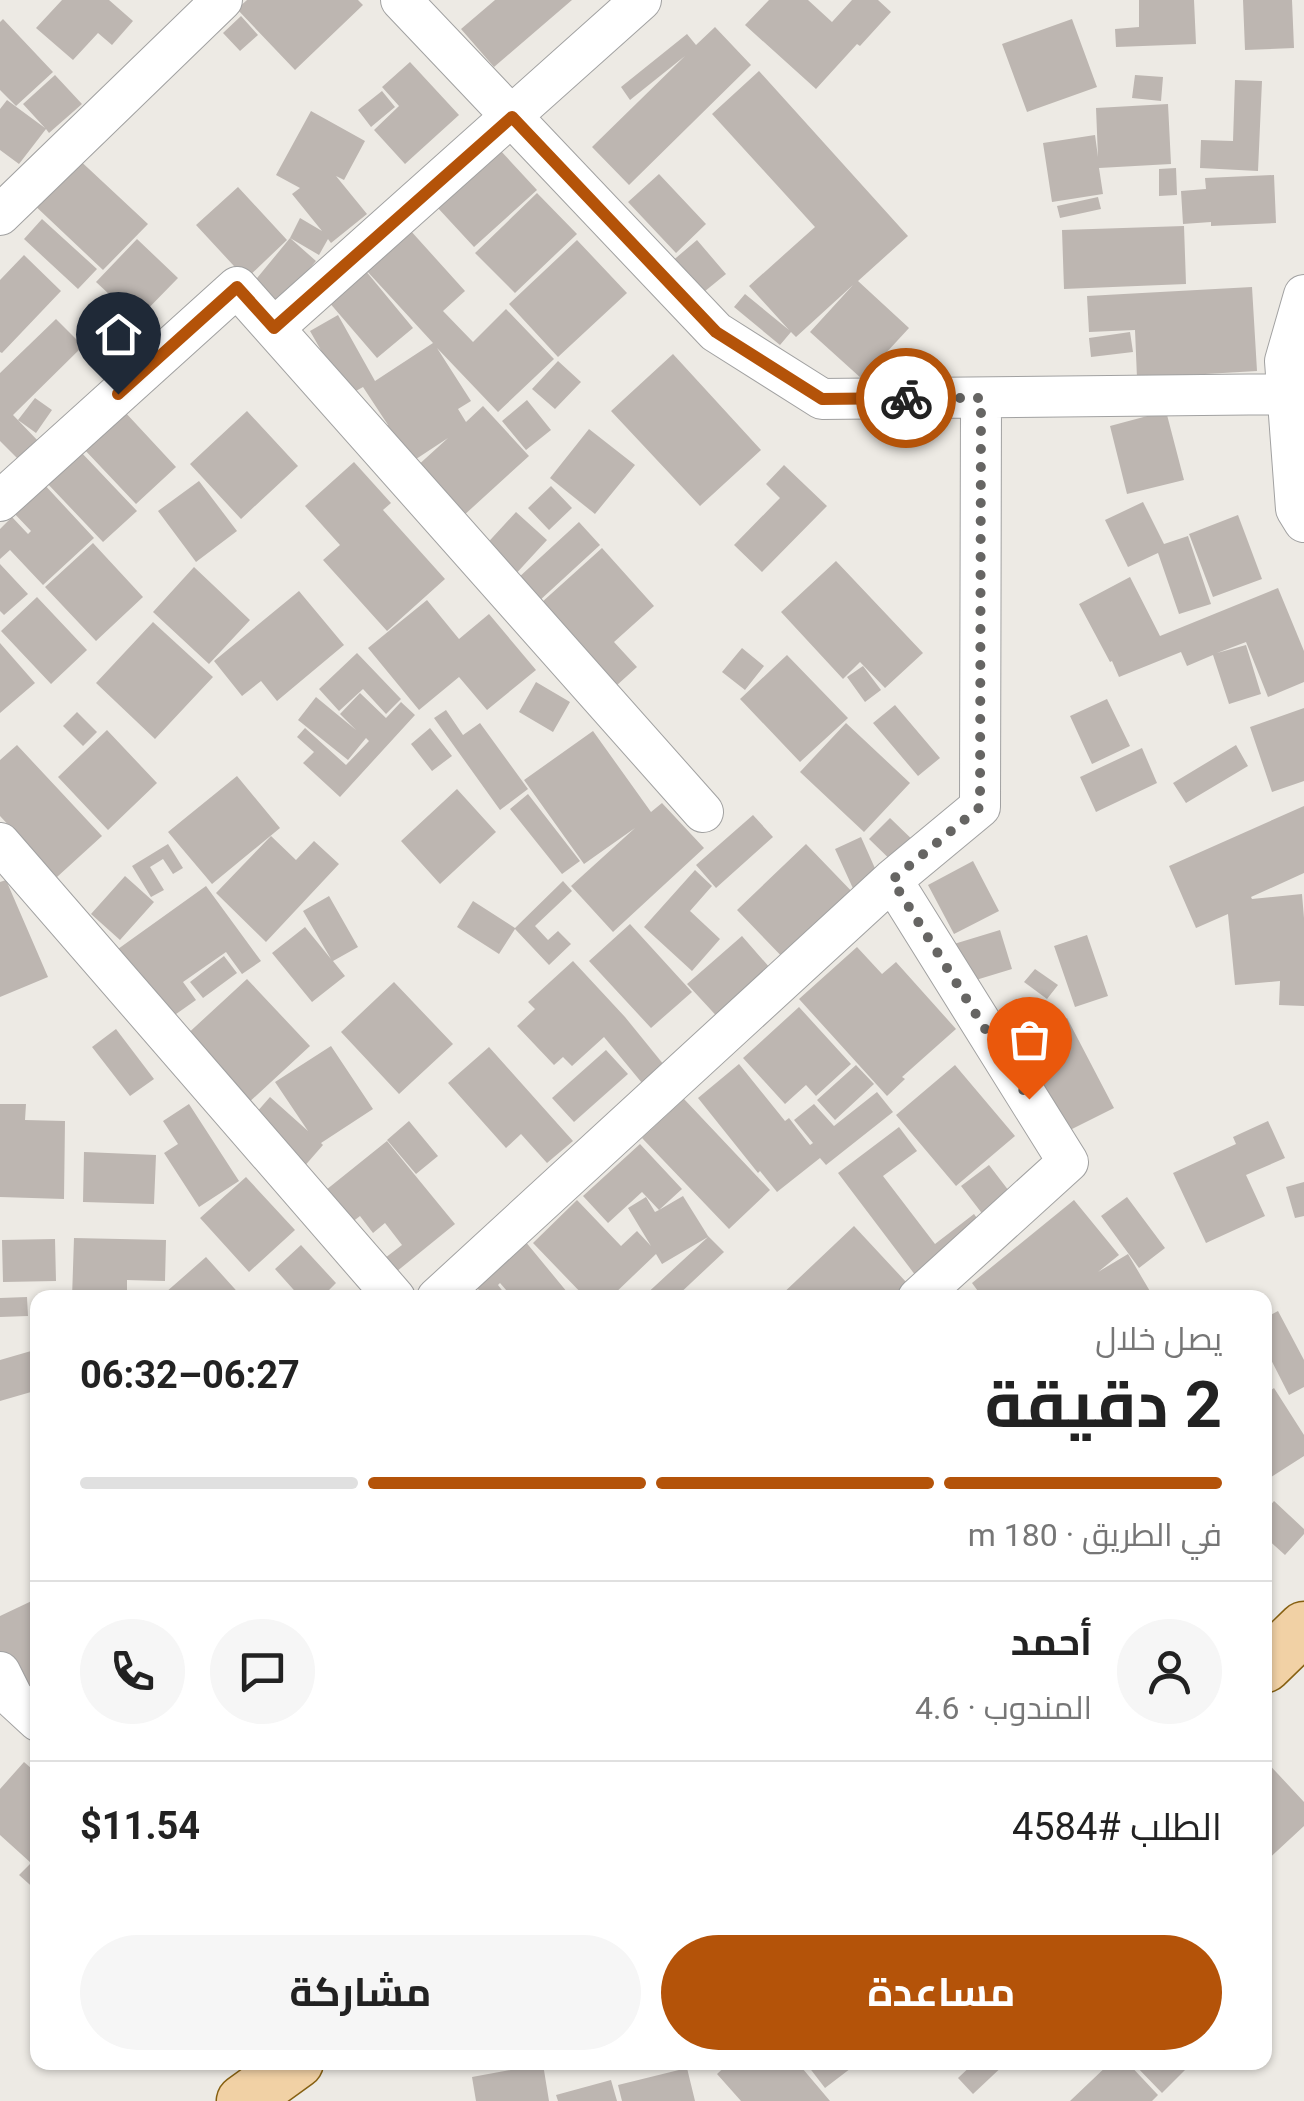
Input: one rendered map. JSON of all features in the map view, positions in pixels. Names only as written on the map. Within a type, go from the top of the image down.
[{"type":"main road","points":[[1272,1659],[1304,1628]]},
{"type":"main road","points":[[244,2101],[286,2070]]},
{"type":"street","points":[[0,215],[222,0]]},
{"type":"street","points":[[401,0],[716,332],[822,399],[1287,394]]},
{"type":"street","points":[[274,328],[642,0]]},
{"type":"street","points":[[0,500],[237,287],[703,812]]},
{"type":"street","points":[[1304,295],[1285,361],[1296,509],[1304,522]]},
{"type":"street","points":[[446,1290],[892,880],[980,807],[981,398]]},
{"type":"street","points":[[0,844],[388,1290]]},
{"type":"street","points":[[892,880],[1068,1162],[927,1290]]},
{"type":"street","points":[[0,1672],[13,1698],[30,1714]]},
{"type":"building","points":[[62,0],[109,0],[133,21],[112,45],[98,33],[73,60],[36,28]]},
{"type":"building","points":[[247,0],[358,0],[363,5],[295,70],[237,9]]},
{"type":"building","points":[[495,0],[572,0],[494,67],[461,29]]},
{"type":"building","points":[[769,0],[808,0],[832,22],[852,0],[878,0],[891,12],[816,89],[745,25]]},
{"type":"building","points":[[1139,0],[1194,0],[1196,44],[1116,47],[1115,29],[1139,27]]},
{"type":"building","points":[[1243,0],[1292,0],[1294,48],[1245,50]]},
{"type":"building","points":[[241,16],[258,35],[240,51],[223,33]]},
{"type":"building","points":[[3,19],[53,72],[16,106],[0,90]]},
{"type":"building","points":[[1072,19],[1097,87],[1027,112],[1002,44]]},
{"type":"building","points":[[715,27],[751,65],[629,185],[592,147],[685,56],[630,100],[621,87],[687,34],[696,45]]},
{"type":"building","points":[[410,62],[459,115],[405,164],[374,130],[399,106],[382,87]]},
{"type":"building","points":[[759,71],[908,236],[858,281],[909,328],[862,379],[810,332],[853,285],[796,337],[791,332],[780,345],[734,307],[745,294],[789,330],[749,286],[815,227],[712,114]]},
{"type":"building","points":[[55,75],[82,104],[49,133],[46,129],[19,164],[0,150],[0,109],[7,100],[45,128],[23,104]]},
{"type":"building","points":[[1135,75],[1163,77],[1161,101],[1132,98]]},
{"type":"building","points":[[1235,80],[1262,81],[1258,171],[1200,168],[1201,140],[1233,141]]},
{"type":"building","points":[[382,91],[395,107],[371,127],[358,110]]},
{"type":"building","points":[[1168,104],[1171,164],[1099,168],[1103,194],[1052,202],[1043,143],[1095,135],[1098,157],[1096,108]]},
{"type":"building","points":[[311,111],[365,141],[344,180],[336,176],[367,214],[331,243],[328,239],[319,255],[290,238],[300,218],[322,231],[292,194],[300,188],[276,175]]},
{"type":"building","points":[[500,150],[537,190],[474,247],[437,207]]},
{"type":"building","points":[[74,155],[148,224],[103,270],[30,201]]},
{"type":"building","points":[[1176,168],[1177,195],[1159,196],[1159,169]]},
{"type":"building","points":[[659,174],[706,224],[676,253],[628,202]]},
{"type":"building","points":[[1274,175],[1276,223],[1183,224],[1181,191],[1206,189],[1205,178]]},
{"type":"building","points":[[238,187],[287,240],[246,279],[196,225]]},
{"type":"building","points":[[537,193],[577,234],[515,293],[475,253]]},
{"type":"building","points":[[1098,197],[1101,209],[1060,218],[1057,206]]},
{"type":"building","points":[[42,219],[97,269],[78,289],[24,239]]},
{"type":"building","points":[[1184,226],[1186,284],[1064,289],[1062,230]]},
{"type":"building","points":[[410,230],[465,291],[443,311],[473,342],[506,309],[554,359],[498,412],[437,348],[471,401],[458,409],[466,422],[483,406],[529,456],[462,517],[415,468],[448,438],[407,465],[383,429],[388,425],[363,387],[347,396],[310,331],[338,315],[375,381],[433,343],[366,270]]},
{"type":"building","points":[[290,238],[316,261],[279,305],[253,283]]},
{"type":"building","points":[[137,239],[178,278],[137,320],[96,282]]},
{"type":"building","points":[[577,240],[627,293],[558,357],[509,304]]},
{"type":"building","points":[[697,240],[726,274],[699,296],[670,263]]},
{"type":"building","points":[[24,255],[61,291],[2,353],[0,280]]},
{"type":"building","points":[[365,270],[413,328],[377,358],[328,301]]},
{"type":"building","points":[[1252,287],[1257,371],[1137,378],[1135,330],[1089,332],[1087,296]]},
{"type":"building","points":[[56,319],[83,346],[13,415],[41,444],[22,463],[0,441],[0,373]]},
{"type":"building","points":[[1130,332],[1133,352],[1091,357],[1089,338]]},
{"type":"building","points":[[109,336],[131,362],[114,376],[92,350]]},
{"type":"building","points":[[673,354],[761,450],[700,506],[611,411]]},
{"type":"building","points":[[558,361],[581,382],[555,409],[532,389]]},
{"type":"building","points":[[35,398],[52,410],[36,433],[18,420]]},
{"type":"building","points":[[527,400],[551,430],[526,450],[502,421]]},
{"type":"building","points":[[124,411],[176,467],[136,504],[83,448]]},
{"type":"building","points":[[247,411],[298,466],[241,519],[190,464]]},
{"type":"building","points":[[1166,411],[1184,480],[1127,494],[1110,426]]},
{"type":"building","points":[[589,429],[635,465],[595,514],[550,478]]},
{"type":"building","points":[[79,450],[137,511],[103,542],[46,482]]},
{"type":"building","points":[[354,462],[391,503],[383,510],[445,579],[387,631],[323,560],[340,545],[305,506]]},
{"type":"building","points":[[784,465],[827,506],[762,572],[734,545],[780,498],[766,484]]},
{"type":"building","points":[[199,481],[237,531],[196,562],[158,511]]},
{"type":"building","points":[[42,482],[94,538],[43,585],[10,550],[0,559],[0,529],[12,517],[28,534],[31,531],[12,511]]},
{"type":"building","points":[[551,486],[572,508],[549,530],[528,508]]},
{"type":"building","points":[[1143,502],[1164,544],[1188,536],[1211,604],[1179,614],[1158,553],[1128,567],[1105,520]]},
{"type":"building","points":[[516,512],[547,540],[512,578],[481,550]]},
{"type":"building","points":[[1238,515],[1262,579],[1213,597],[1189,534]]},
{"type":"building","points":[[579,522],[600,545],[538,602],[517,579]]},
{"type":"building","points":[[93,543],[143,597],[96,641],[45,587]]},
{"type":"building","points":[[602,548],[654,606],[614,642],[637,667],[616,686],[541,603]]},
{"type":"building","points":[[836,561],[923,653],[885,688],[860,662],[843,679],[781,612]]},
{"type":"building","points":[[0,564],[28,594],[4,615],[0,611]]},
{"type":"building","points":[[194,567],[250,620],[209,664],[153,612]]},
{"type":"building","points":[[1130,577],[1160,636],[1278,588],[1304,651],[1304,682],[1268,697],[1246,642],[1217,653],[1246,645],[1261,694],[1229,704],[1213,655],[1187,666],[1181,652],[1119,677],[1079,604]]},
{"type":"building","points":[[299,591],[344,645],[277,701],[261,681],[242,696],[214,661]]},
{"type":"building","points":[[37,597],[87,650],[51,684],[1,631]]},
{"type":"building","points":[[427,600],[459,639],[489,614],[536,670],[487,710],[459,677],[419,710],[368,648]]},
{"type":"building","points":[[153,622],[213,677],[155,739],[96,683]]},
{"type":"building","points":[[0,643],[35,683],[0,713]]},
{"type":"building","points":[[742,648],[764,666],[745,690],[722,672]]},
{"type":"building","points":[[357,653],[401,699],[386,714],[363,689],[339,711],[319,689]]},
{"type":"building","points":[[787,655],[848,718],[800,762],[740,699]]},
{"type":"building","points":[[863,666],[881,690],[865,702],[847,677]]},
{"type":"building","points":[[536,682],[570,702],[553,732],[519,712]]},
{"type":"building","points":[[360,693],[386,718],[401,702],[415,715],[340,797],[303,763],[314,752],[297,737],[305,728],[346,765],[369,741],[366,738],[348,760],[298,720],[316,697],[356,730],[340,714]]},
{"type":"building","points":[[1107,699],[1130,746],[1092,764],[1070,716]]},
{"type":"building","points":[[895,705],[940,758],[918,776],[873,723]]},
{"type":"building","points":[[1304,708],[1304,781],[1272,792],[1250,727]]},
{"type":"building","points":[[446,710],[463,735],[480,723],[528,789],[500,810],[434,718]]},
{"type":"building","points":[[77,712],[97,732],[83,746],[63,726]]},
{"type":"building","points":[[846,723],[910,783],[864,832],[800,772]]},
{"type":"building","points":[[430,728],[452,756],[432,771],[411,744]]},
{"type":"building","points":[[107,730],[157,783],[108,830],[58,777]]},
{"type":"building","points":[[593,731],[651,812],[662,803],[704,848],[613,932],[571,886],[635,828],[584,864],[524,780]]},
{"type":"building","points":[[17,745],[102,836],[57,877],[0,816],[0,760]]},
{"type":"building","points":[[1236,745],[1248,766],[1186,803],[1173,783]]},
{"type":"building","points":[[1142,748],[1157,783],[1096,812],[1080,777]]},
{"type":"building","points":[[237,776],[280,828],[212,884],[168,832]]},
{"type":"building","points":[[457,789],[496,832],[440,884],[401,841]]},
{"type":"building","points":[[528,794],[580,861],[562,874],[510,809]]},
{"type":"building","points":[[1304,806],[1304,873],[1251,897],[1302,894],[1304,1006],[1279,1005],[1280,981],[1235,985],[1228,914],[1196,928],[1169,866]]},
{"type":"building","points":[[753,815],[773,837],[716,888],[696,865]]},
{"type":"building","points":[[890,818],[921,848],[901,870],[869,839]]},
{"type":"building","points":[[271,836],[296,860],[314,841],[339,864],[266,942],[216,893]]},
{"type":"building","points":[[861,837],[882,884],[856,895],[835,849]]},
{"type":"building","points":[[168,844],[183,868],[173,874],[163,859],[150,867],[164,890],[151,897],[132,866]]},
{"type":"building","points":[[806,844],[859,899],[790,965],[737,910]]},
{"type":"building","points":[[973,861],[999,911],[954,934],[928,885]]},
{"type":"building","points":[[695,870],[712,886],[690,911],[720,939],[692,971],[644,927]]},
{"type":"building","points":[[125,876],[154,902],[120,940],[91,914]]},
{"type":"building","points":[[6,880],[48,977],[0,997],[0,882]]},
{"type":"building","points":[[563,881],[572,891],[535,926],[548,940],[558,931],[571,944],[549,965],[515,929],[499,954],[457,927],[473,901],[515,928]]},
{"type":"building","points":[[206,886],[261,961],[242,974],[226,952],[183,982],[196,1000],[169,1019],[118,949]]},
{"type":"building","points":[[329,896],[358,947],[333,961],[345,976],[312,1002],[272,953],[305,927],[331,959],[303,911]]},
{"type":"building","points":[[630,924],[692,992],[651,1028],[589,961]]},
{"type":"building","points":[[1000,930],[1012,969],[966,983],[954,944]]},
{"type":"building","points":[[1087,935],[1108,996],[1075,1007],[1054,946]]},
{"type":"building","points":[[742,936],[777,976],[723,1023],[687,984]]},
{"type":"building","points":[[857,947],[882,974],[896,962],[956,1029],[902,1077],[905,1079],[887,1096],[799,999]]},
{"type":"building","points":[[224,956],[237,973],[203,998],[190,982]]},
{"type":"building","points":[[573,961],[664,1065],[642,1083],[604,1037],[572,1066],[563,1057],[554,1065],[517,1026],[535,1009],[528,1002]]},
{"type":"building","points":[[1035,969],[1058,985],[1047,999],[1024,982]]},
{"type":"building","points":[[247,979],[310,1046],[246,1105],[183,1038]]},
{"type":"building","points":[[394,982],[453,1044],[399,1094],[341,1032]]},
{"type":"building","points":[[799,1007],[851,1064],[816,1096],[806,1085],[785,1104],[743,1058]]},
{"type":"building","points":[[1067,1018],[1114,1108],[1048,1141],[1001,1052]]},
{"type":"building","points":[[116,1029],[154,1079],[130,1096],[92,1047]]},
{"type":"building","points":[[331,1046],[373,1109],[321,1143],[302,1169],[249,1121],[270,1097],[308,1131],[275,1082]]},
{"type":"building","points":[[489,1047],[573,1141],[547,1163],[521,1134],[506,1148],[448,1083]]},
{"type":"building","points":[[606,1050],[628,1074],[574,1122],[552,1098]]},
{"type":"building","points":[[739,1064],[810,1145],[813,1143],[794,1120],[814,1104],[834,1126],[877,1092],[893,1112],[826,1165],[820,1158],[777,1192],[698,1098]]},
{"type":"building","points":[[856,1065],[874,1084],[835,1120],[817,1100]]},
{"type":"building","points":[[955,1065],[1015,1136],[956,1186],[896,1115]]},
{"type":"building","points":[[684,1099],[770,1190],[729,1229],[642,1138]]},
{"type":"building","points":[[0,1104],[26,1104],[25,1120],[65,1121],[64,1199],[0,1197]]},
{"type":"building","points":[[189,1104],[239,1181],[199,1207],[164,1153],[178,1144],[163,1121]]},
{"type":"building","points":[[409,1121],[438,1156],[416,1174],[387,1140]]},
{"type":"building","points":[[1268,1121],[1285,1158],[1246,1175],[1265,1216],[1206,1243],[1173,1173],[1236,1144],[1233,1137]]},
{"type":"building","points":[[899,1127],[917,1151],[883,1176],[935,1244],[974,1214],[991,1238],[925,1288],[838,1173]]},
{"type":"building","points":[[387,1141],[455,1224],[396,1272],[385,1258],[402,1245],[385,1223],[373,1233],[360,1216],[347,1226],[321,1194]]},
{"type":"building","points":[[640,1144],[682,1189],[659,1210],[642,1192],[608,1223],[583,1196]]},
{"type":"building","points":[[84,1152],[156,1155],[154,1204],[83,1202]]},
{"type":"building","points":[[989,1165],[1025,1212],[997,1233],[961,1186]]},
{"type":"building","points":[[246,1177],[295,1230],[249,1272],[200,1218]]},
{"type":"building","points":[[1304,1182],[1304,1216],[1295,1218],[1286,1187]]},
{"type":"building","points":[[683,1196],[708,1236],[724,1252],[684,1290],[651,1290],[708,1237],[662,1264],[656,1254],[618,1290],[578,1290],[533,1243],[577,1200],[621,1246],[637,1231],[651,1246],[628,1208],[646,1197],[655,1212]]},
{"type":"building","points":[[1127,1197],[1165,1248],[1139,1268],[1101,1216]]},
{"type":"building","points":[[1074,1200],[1119,1255],[1098,1272],[1128,1254],[1149,1290],[977,1290],[972,1283]]},
{"type":"building","points":[[854,1226],[907,1283],[900,1290],[786,1290]]},
{"type":"building","points":[[520,1235],[565,1290],[506,1290],[500,1283],[502,1290],[479,1290],[468,1277]]},
{"type":"building","points":[[74,1238],[166,1240],[165,1281],[127,1280],[127,1290],[72,1290]]},
{"type":"building","points":[[55,1239],[56,1281],[3,1282],[2,1240]]},
{"type":"building","points":[[301,1245],[336,1283],[329,1290],[294,1290],[275,1269]]},
{"type":"building","points":[[206,1257],[236,1290],[168,1290]]},
{"type":"building","points":[[27,1297],[28,1316],[0,1317],[0,1298]]},
{"type":"building","points":[[1278,1311],[1304,1360],[1304,1387],[1289,1395],[1272,1362],[1272,1314]]},
{"type":"building","points":[[30,1351],[30,1392],[0,1401],[0,1360]]},
{"type":"building","points":[[1272,1389],[1304,1435],[1304,1456],[1272,1477]]},
{"type":"building","points":[[1272,1503],[1304,1529],[1285,1555],[1272,1543]]},
{"type":"building","points":[[30,1602],[30,1694],[0,1677],[0,1616]]},
{"type":"building","points":[[24,1762],[30,1767],[30,1862],[0,1835],[0,1789]]},
{"type":"building","points":[[1272,1768],[1304,1802],[1304,1826],[1272,1856]]},
{"type":"building","points":[[30,1864],[30,1885],[19,1875]]},
{"type":"building","points":[[510,2070],[544,2070],[549,2101],[476,2101],[472,2077]]},
{"type":"building","points":[[687,2070],[695,2101],[622,2101],[618,2085]]},
{"type":"building","points":[[721,2070],[804,2070],[830,2101],[741,2101],[717,2074]]},
{"type":"building","points":[[811,2070],[849,2070],[825,2088]]},
{"type":"building","points":[[966,2070],[998,2070],[973,2094],[958,2078]]},
{"type":"building","points":[[1103,2070],[1135,2070],[1158,2095],[1152,2101],[1070,2101]]},
{"type":"building","points":[[1140,2070],[1185,2070],[1162,2093]]},
{"type":"building","points":[[611,2080],[617,2101],[558,2101],[556,2095]]},
{"type":"way so far","points":[[906,398],[981,398],[980,807],[892,880],[1029,1099]]},
{"type":"route","points":[[118,394],[237,287],[274,328],[512,117],[716,332],[822,399],[906,398]]}]
